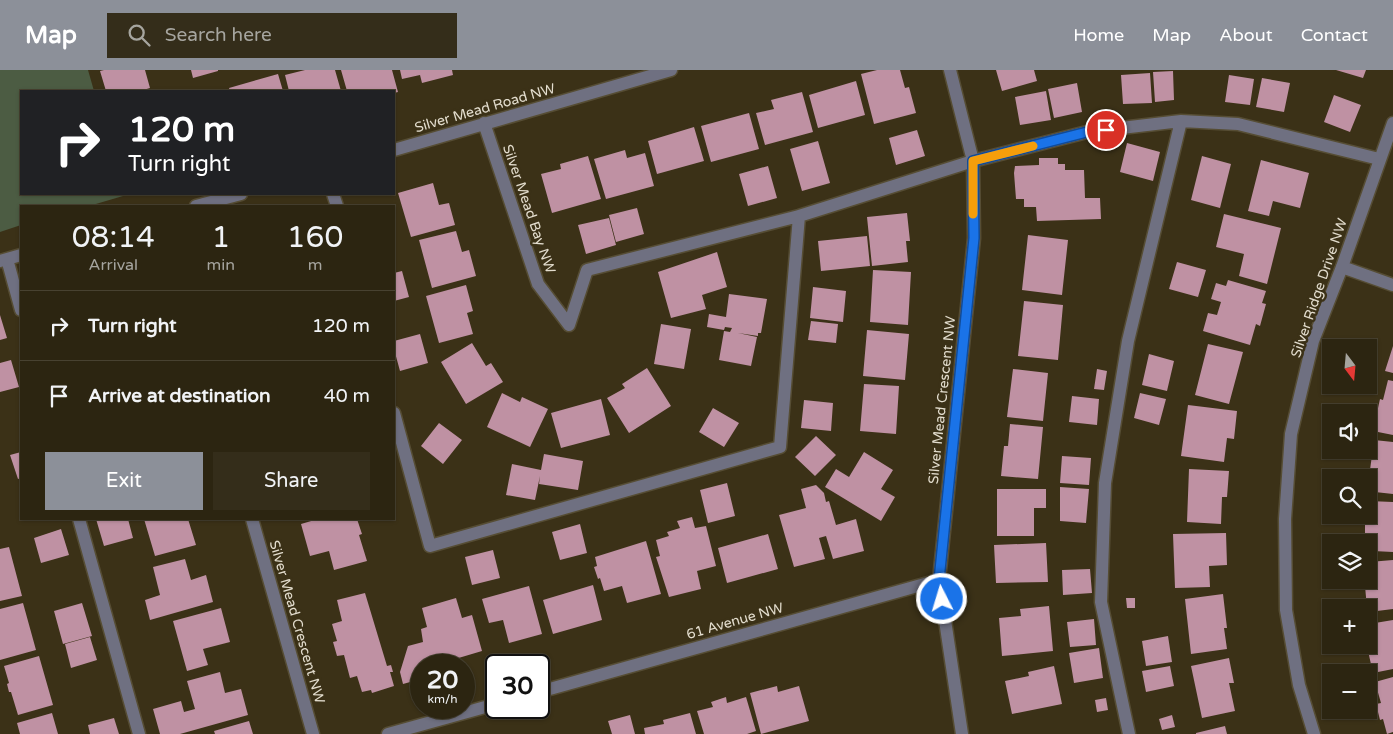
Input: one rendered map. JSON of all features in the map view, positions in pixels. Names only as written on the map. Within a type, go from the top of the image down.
[{"type":"street","name":"Silver Mead Road NW","points":[[395,150],[671,70]]},
{"type":"street","name":"Silver Mead Crescent NW","points":[[950,70],[973,161],[974,238],[939,580],[962,734]]},
{"type":"street","points":[[1129,734],[1102,602],[1105,482],[1128,341],[1181,122]]},
{"type":"street","points":[[395,417],[430,546],[780,447],[799,216],[973,161],[1087,132],[1181,122],[1238,124],[1379,159]]},
{"type":"street","name":"Silver Ridge Drive NW","points":[[1314,734],[1299,685],[1286,610],[1285,520],[1292,434],[1313,341],[1342,267],[1393,123]]},
{"type":"street","name":"Silver Mead Bay NW","points":[[484,124],[538,284],[569,325],[587,270],[799,216]]},
{"type":"street","points":[[200,205],[237,195]]},
{"type":"street","points":[[20,255],[4,260],[20,307]]},
{"type":"street","points":[[1342,267],[1393,285]]},
{"type":"street","points":[[79,520],[139,734]]},
{"type":"street","name":"Silver Mead Crescent NW","points":[[252,520],[313,734]]},
{"type":"street","name":"61 Avenue NW","points":[[550,689],[939,580]]},
{"type":"street","points":[[388,734],[485,707]]},
{"type":"green space","points":[[0,70],[88,70],[94,90],[20,90],[20,195],[123,196],[92,205],[20,205],[20,225],[0,232]]},
{"type":"building","points":[[145,70],[150,88],[143,90],[106,90],[100,71]]},
{"type":"building","points":[[191,70],[218,70],[218,71],[193,78]]},
{"type":"building","points":[[305,70],[335,70],[341,90],[289,90],[285,75]]},
{"type":"building","points":[[341,70],[392,70],[398,92],[395,93],[395,90],[347,90]]},
{"type":"building","points":[[400,70],[452,70],[453,75],[422,83],[420,75],[402,79]]},
{"type":"building","points":[[877,70],[900,70],[905,88],[909,87],[916,113],[874,124],[861,74]]},
{"type":"building","points":[[996,70],[1034,70],[1037,81],[1002,91]]},
{"type":"building","points":[[1336,70],[1366,70],[1363,78]]},
{"type":"building","points":[[1173,71],[1174,100],[1155,102],[1153,72]]},
{"type":"building","points":[[1150,73],[1152,103],[1123,104],[1121,75]]},
{"type":"building","points":[[278,74],[283,90],[230,90],[229,88]]},
{"type":"building","points":[[1229,75],[1254,79],[1250,105],[1225,102]]},
{"type":"building","points":[[1262,78],[1290,83],[1284,112],[1256,107]]},
{"type":"building","points":[[856,81],[865,115],[818,128],[809,95]]},
{"type":"building","points":[[1077,83],[1082,112],[1054,118],[1048,89]]},
{"type":"building","points":[[1046,91],[1051,120],[1020,125],[1015,97]]},
{"type":"building","points":[[802,92],[813,132],[765,145],[756,113],[774,109],[771,100]]},
{"type":"building","points":[[1334,95],[1361,105],[1350,132],[1324,122]]},
{"type":"building","points":[[749,113],[759,149],[711,162],[701,126]]},
{"type":"building","points":[[694,127],[704,161],[657,174],[648,141]]},
{"type":"building","points":[[917,130],[925,156],[896,165],[889,138]]},
{"type":"building","points":[[818,141],[830,183],[802,191],[790,149]]},
{"type":"building","points":[[1127,143],[1160,152],[1153,181],[1120,172]]},
{"type":"building","points":[[625,150],[627,158],[645,153],[654,186],[606,199],[594,159]]},
{"type":"building","points":[[588,156],[601,199],[552,213],[541,174],[561,169],[560,164]]},
{"type":"building","points":[[1202,156],[1231,164],[1220,208],[1191,200]]},
{"type":"building","points":[[1039,158],[1058,158],[1058,164],[1065,164],[1065,170],[1084,170],[1085,198],[1100,198],[1101,219],[1037,221],[1036,207],[1024,207],[1024,199],[1016,199],[1014,173],[1015,166],[1039,165]]},
{"type":"building","points":[[1261,160],[1309,173],[1300,208],[1273,201],[1269,216],[1248,211]]},
{"type":"building","points":[[768,166],[777,198],[748,206],[739,174]]},
{"type":"building","points":[[433,183],[439,205],[449,203],[455,225],[411,237],[398,193]]},
{"type":"building","points":[[637,208],[644,234],[616,242],[609,215]]},
{"type":"building","points":[[907,213],[910,241],[906,241],[908,262],[872,266],[867,217]]},
{"type":"building","points":[[1224,214],[1281,228],[1267,284],[1239,276],[1244,254],[1216,247]]},
{"type":"building","points":[[609,218],[616,245],[586,254],[578,225]]},
{"type":"building","points":[[456,231],[462,252],[469,250],[476,276],[432,288],[419,240]]},
{"type":"building","points":[[1028,235],[1068,240],[1062,295],[1022,290]]},
{"type":"building","points":[[867,236],[870,266],[821,271],[818,241]]},
{"type":"building","points":[[717,252],[727,287],[702,295],[706,309],[671,318],[658,272]]},
{"type":"building","points":[[1177,262],[1206,270],[1198,297],[1169,289]]},
{"type":"building","points":[[873,270],[911,272],[908,325],[870,322]]},
{"type":"building","points":[[402,271],[409,297],[395,301],[395,273]]},
{"type":"building","points":[[1228,280],[1266,291],[1262,303],[1266,304],[1260,326],[1256,324],[1250,345],[1203,331],[1208,313],[1217,315],[1221,302],[1211,299],[1216,283],[1226,286]]},
{"type":"building","points":[[466,285],[473,311],[467,313],[473,334],[439,343],[426,296]]},
{"type":"building","points":[[813,287],[846,291],[843,322],[810,318]]},
{"type":"building","points":[[729,294],[767,299],[761,333],[758,333],[758,336],[738,333],[757,337],[751,366],[719,360],[724,331],[730,332],[732,328],[725,327],[724,330],[707,327],[709,314],[726,317]]},
{"type":"building","points":[[1024,301],[1063,305],[1058,360],[1018,356]]},
{"type":"building","points":[[0,315],[7,338],[0,340]]},
{"type":"building","points":[[811,321],[838,324],[836,343],[808,340]]},
{"type":"building","points":[[661,324],[691,329],[684,369],[654,364]]},
{"type":"building","points":[[867,330],[909,334],[905,380],[863,376]]},
{"type":"building","points":[[420,334],[428,363],[400,371],[395,353],[395,341]]},
{"type":"building","points":[[472,343],[486,366],[491,363],[503,382],[466,404],[441,362]]},
{"type":"building","points":[[1208,344],[1243,352],[1229,404],[1195,395]]},
{"type":"building","points":[[1393,346],[1393,373],[1385,371]]},
{"type":"building","points":[[1149,354],[1174,361],[1167,391],[1142,385]]},
{"type":"building","points":[[11,360],[19,387],[0,392],[0,363]]},
{"type":"building","points":[[647,368],[671,406],[629,433],[607,398],[625,388],[622,384]]},
{"type":"building","points":[[1013,369],[1048,373],[1043,421],[1007,417]]},
{"type":"building","points":[[1097,369],[1107,371],[1104,390],[1094,389]]},
{"type":"building","points":[[1388,380],[1393,381],[1393,435],[1377,432],[1377,413],[1380,399],[1383,400]]},
{"type":"building","points":[[864,384],[899,386],[896,434],[860,431]]},
{"type":"building","points":[[502,393],[520,402],[522,397],[548,409],[530,447],[487,427]]},
{"type":"building","points":[[1140,393],[1166,399],[1159,425],[1134,418]]},
{"type":"building","points":[[1072,396],[1099,399],[1097,425],[1069,422]]},
{"type":"building","points":[[601,399],[610,435],[561,448],[551,413]]},
{"type":"building","points":[[804,400],[833,403],[831,431],[801,428]]},
{"type":"building","points":[[1188,405],[1237,411],[1234,439],[1227,438],[1224,462],[1181,456]]},
{"type":"building","points":[[713,408],[739,423],[724,447],[699,432]]},
{"type":"building","points":[[439,423],[462,440],[443,464],[421,446]]},
{"type":"building","points":[[1010,424],[1043,427],[1038,479],[1001,476],[1004,446],[1008,446]]},
{"type":"building","points":[[816,436],[836,455],[815,476],[795,457]]},
{"type":"building","points":[[1377,440],[1393,442],[1393,494],[1377,492],[1378,471],[1377,469],[1370,469],[1371,459],[1377,459]]},
{"type":"building","points":[[20,452],[20,478],[18,479],[10,455]]},
{"type":"building","points":[[864,452],[893,470],[881,489],[895,497],[881,521],[825,487],[836,469],[849,477]]},
{"type":"building","points":[[544,454],[583,461],[578,490],[539,484],[540,476],[535,500],[506,495],[512,464],[541,470]]},
{"type":"building","points":[[1062,456],[1091,458],[1089,485],[1060,483]]},
{"type":"building","points":[[1189,469],[1229,471],[1227,497],[1222,497],[1221,524],[1187,522]]},
{"type":"building","points":[[727,483],[735,516],[708,523],[700,490]]},
{"type":"building","points":[[816,485],[824,493],[826,502],[829,501],[836,525],[856,519],[864,551],[833,559],[826,536],[819,538],[825,559],[794,567],[779,515],[806,508],[801,489]]},
{"type":"building","points":[[1060,487],[1089,489],[1086,523],[1060,521]]},
{"type":"building","points":[[997,489],[1046,489],[1046,508],[1034,508],[1034,536],[997,536]]},
{"type":"building","points":[[1377,501],[1393,502],[1393,552],[1377,551],[1377,534],[1365,533],[1365,524],[1377,524]]},
{"type":"building","points":[[692,517],[695,528],[706,526],[716,566],[697,571],[701,589],[669,597],[656,557],[660,556],[656,540],[669,536],[667,532],[680,528],[677,521]]},
{"type":"building","points":[[96,520],[128,520],[133,538],[104,546]]},
{"type":"building","points":[[144,520],[188,520],[196,545],[155,556]]},
{"type":"building","points":[[315,520],[357,520],[362,534],[359,535],[367,561],[334,570],[329,551],[310,556],[301,524]]},
{"type":"building","points":[[580,524],[587,553],[560,560],[552,532]]},
{"type":"building","points":[[61,529],[69,555],[41,563],[34,538]]},
{"type":"building","points":[[1226,533],[1227,565],[1209,566],[1210,587],[1175,588],[1173,534]]},
{"type":"building","points":[[768,534],[778,569],[727,583],[718,548]]},
{"type":"building","points":[[646,541],[661,594],[627,603],[622,586],[604,591],[594,567],[597,566],[595,557]]},
{"type":"building","points":[[1046,543],[1048,582],[996,583],[994,545]]},
{"type":"building","points":[[9,547],[22,596],[0,601],[0,549]]},
{"type":"building","points":[[493,550],[500,578],[472,585],[465,557]]},
{"type":"building","points":[[185,559],[191,580],[206,575],[213,602],[150,620],[145,600],[160,595],[153,567]]},
{"type":"building","points":[[1393,560],[1393,609],[1377,611],[1377,599],[1366,599],[1365,589],[1377,589],[1377,561]]},
{"type":"building","points":[[1090,569],[1092,593],[1063,595],[1062,570]]},
{"type":"building","points":[[593,585],[602,620],[553,634],[543,600]]},
{"type":"building","points":[[529,586],[542,634],[509,643],[503,620],[489,623],[482,599]]},
{"type":"building","points":[[365,593],[387,666],[391,665],[393,672],[390,672],[394,686],[372,693],[371,690],[362,692],[357,676],[350,678],[344,655],[337,656],[333,642],[337,641],[332,624],[342,621],[337,600]]},
{"type":"building","points":[[1223,594],[1227,628],[1224,628],[1227,649],[1191,654],[1185,599]]},
{"type":"building","points":[[456,598],[462,618],[472,615],[482,651],[472,654],[410,654],[410,682],[403,684],[400,672],[408,646],[423,642],[421,629],[427,627],[422,608]]},
{"type":"building","points":[[1126,598],[1135,598],[1135,608],[1127,608]]},
{"type":"building","points":[[23,603],[36,650],[0,660],[0,609]]},
{"type":"building","points":[[82,603],[92,636],[63,644],[54,611]]},
{"type":"building","points":[[1049,606],[1053,651],[1002,656],[999,618],[1021,616],[1020,609]]},
{"type":"building","points":[[221,608],[230,642],[203,649],[208,665],[187,671],[173,621]]},
{"type":"building","points":[[1094,619],[1096,645],[1070,647],[1067,622]]},
{"type":"building","points":[[1393,620],[1393,669],[1377,672],[1377,664],[1371,664],[1369,654],[1377,654],[1377,623]]},
{"type":"building","points":[[1168,636],[1172,662],[1146,666],[1142,641]]},
{"type":"building","points":[[90,637],[97,660],[71,668],[65,644]]},
{"type":"building","points":[[1099,648],[1103,678],[1074,683],[1069,653]]},
{"type":"building","points":[[39,656],[53,705],[18,715],[11,692],[9,692],[7,684],[9,683],[4,666]]},
{"type":"building","points":[[1229,658],[1234,683],[1229,683],[1235,711],[1202,718],[1191,666]]},
{"type":"building","points":[[1054,666],[1062,704],[1012,714],[1005,681],[1029,676],[1028,672]]},
{"type":"building","points":[[1170,666],[1174,686],[1146,692],[1142,671]]},
{"type":"building","points":[[220,672],[225,693],[241,689],[248,715],[180,734],[160,734],[153,709],[181,701],[184,712],[195,709],[187,681]]},
{"type":"building","points":[[1393,677],[1393,732],[1387,734],[1383,719],[1380,720],[1377,708],[1377,704],[1381,703],[1377,681]]},
{"type":"building","points":[[777,686],[778,692],[799,686],[809,721],[761,734],[750,693]]},
{"type":"building","points":[[726,697],[727,703],[746,697],[756,731],[747,734],[704,734],[697,711],[713,707],[711,702]]},
{"type":"building","points":[[1106,698],[1108,710],[1097,712],[1095,700]]},
{"type":"building","points":[[52,713],[58,734],[20,734],[17,723]]},
{"type":"building","points":[[690,713],[696,734],[645,734],[644,728],[664,724],[663,720]]},
{"type":"building","points":[[630,715],[635,734],[612,734],[608,721]]},
{"type":"building","points":[[1172,715],[1175,727],[1162,730],[1159,719]]},
{"type":"building","points":[[114,718],[119,734],[90,734],[88,725]]},
{"type":"building","points":[[249,721],[253,734],[215,734],[214,731]]},
{"type":"building","points":[[1225,726],[1227,734],[1196,734],[1196,733]]},
{"type":"slow traffic","points":[[973,214],[973,161],[1033,146]]},
{"type":"route","points":[[942,599],[939,580],[974,238],[973,161],[1087,132],[1106,130]]}]
